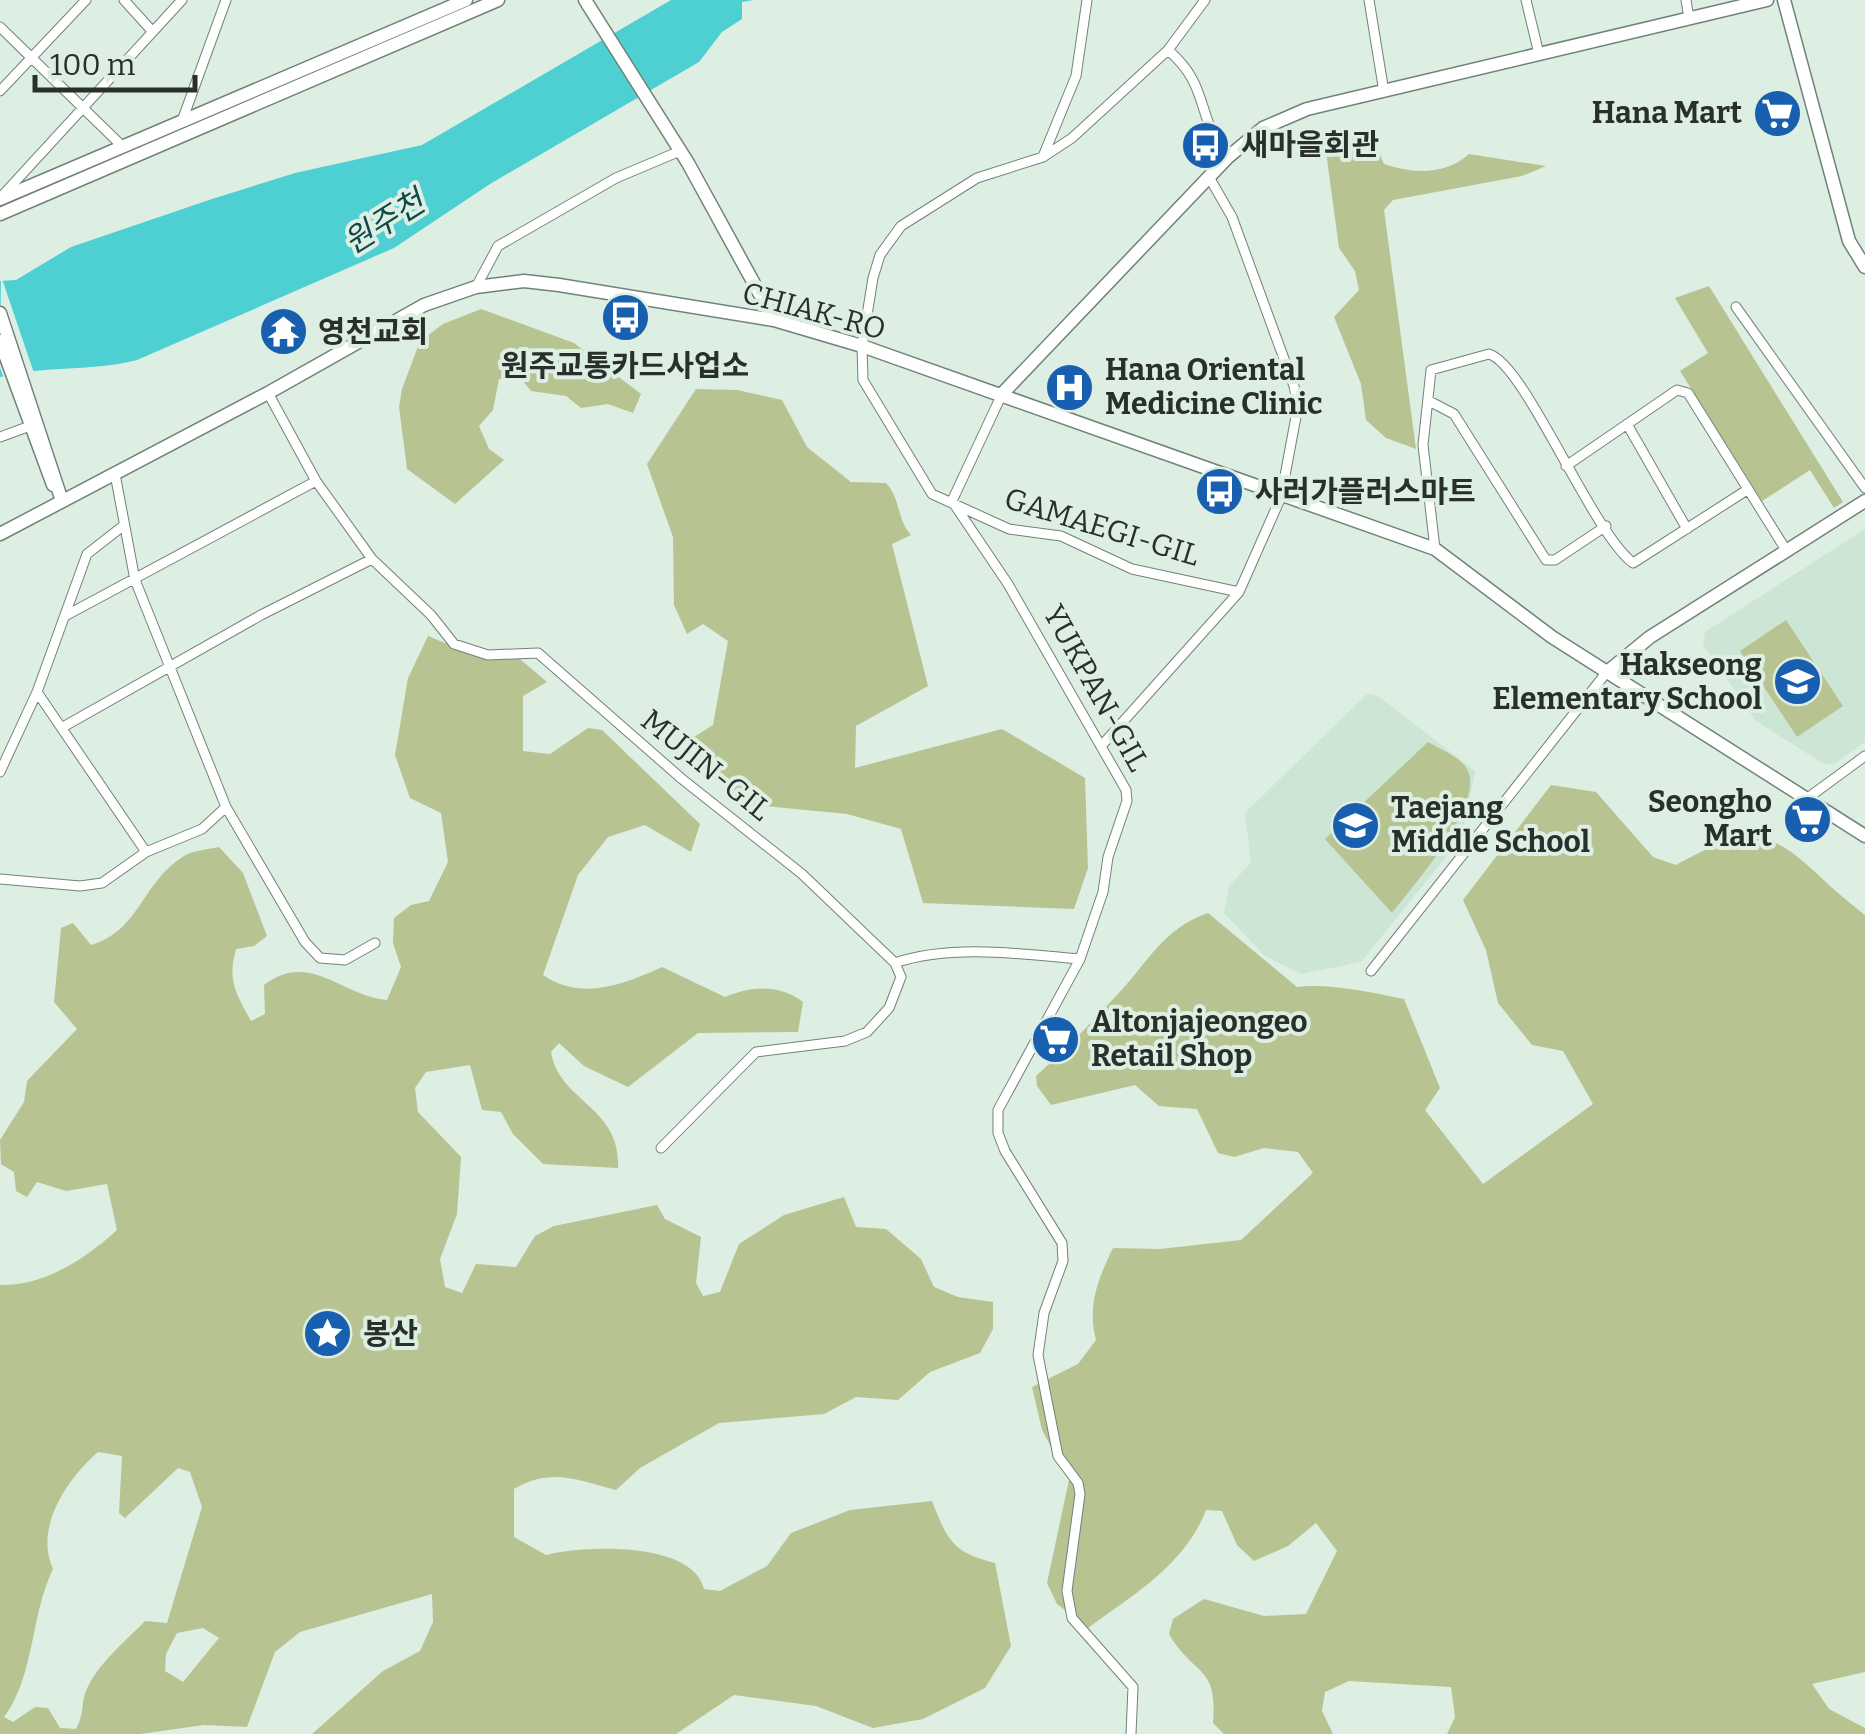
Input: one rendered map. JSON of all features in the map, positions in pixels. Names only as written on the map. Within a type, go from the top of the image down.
[{"type":"street","points":[[124,0],[152,31]]},
{"type":"street","points":[[0,198],[81,105],[182,0]]},
{"type":"street","points":[[182,121],[226,0]]},
{"type":"street","points":[[0,198],[466,0]]},
{"type":"street","points":[[0,217],[498,0]]},
{"type":"street","points":[[584,0],[680,151],[774,320]]},
{"type":"street","points":[[1043,157],[1076,76],[1087,0]]},
{"type":"street","points":[[1205,0],[1168,50],[1072,138],[1043,157],[977,178],[901,226],[880,255],[862,346],[863,380],[932,494],[952,500],[1002,394],[1226,158],[1263,128],[1307,109],[1768,0]]},
{"type":"street","points":[[1369,0],[1384,92]]},
{"type":"street","points":[[1526,0],[1539,54]]},
{"type":"street","points":[[1686,0],[1689,18]]},
{"type":"street","points":[[1784,0],[1849,242],[1865,266]]},
{"type":"street","points":[[0,92],[80,2]]},
{"type":"street","points":[[0,26],[122,146]]},
{"type":"street","points":[[1168,50],[1190,68],[1197,81],[1210,134],[1226,158]]},
{"type":"street","points":[[476,287],[498,246],[616,178],[680,151]]},
{"type":"street","points":[[1103,744],[1239,592],[1281,497],[1296,396],[1232,217],[1210,177]]},
{"type":"street","name":"CHIAK-RO","points":[[0,534],[268,393],[424,305],[476,287],[524,281],[774,320],[1002,394],[1435,549],[1606,673],[1865,836]]},
{"type":"street","points":[[1736,307],[1865,488]]},
{"type":"street","points":[[0,313],[34,424]]},
{"type":"street","points":[[0,341],[62,501]]},
{"type":"street","points":[[1435,549],[1423,445],[1431,370],[1489,354],[1498,357],[1566,466],[1633,562],[1747,490]]},
{"type":"street","points":[[1566,466],[1677,390],[1688,394],[1786,550]]},
{"type":"street","name":"MUJIN-GIL","points":[[268,393],[316,481],[372,558],[405,588],[454,644],[488,655],[538,652],[682,779],[802,874],[895,963]]},
{"type":"street","points":[[1429,402],[1454,414],[1546,560],[1555,560],[1606,526]]},
{"type":"street","points":[[0,437],[34,424]]},
{"type":"street","points":[[1626,424],[1688,529]]},
{"type":"street","points":[[115,474],[135,580],[226,807],[305,942],[320,958],[344,960],[375,943]]},
{"type":"street","points":[[64,616],[316,481]]},
{"type":"street","name":"GAMAEGI-GIL","points":[[952,500],[1009,529],[1061,536],[1132,569],[1239,592]]},
{"type":"street","name":"YUKPAN-GIL","points":[[952,500],[1103,744],[1127,801],[1080,959],[1003,1094],[998,1132],[1046,1224],[1062,1243],[1064,1262],[1044,1313],[1038,1355],[1058,1456],[1078,1484],[1080,1494],[1068,1600],[1072,1618],[1133,1688],[1131,1734]]},
{"type":"street","points":[[1372,971],[1606,673],[1650,637],[1865,502]]},
{"type":"street","points":[[0,772],[37,692],[86,554],[124,526]]},
{"type":"street","points":[[63,727],[261,615],[372,558]]},
{"type":"street","points":[[37,692],[146,852]]},
{"type":"street","points":[[1805,800],[1865,756]]},
{"type":"street","points":[[0,880],[80,886],[102,883],[146,852],[202,829],[226,807]]},
{"type":"street","points":[[661,1148],[756,1052],[845,1041],[867,1032],[889,1008],[901,977],[895,963],[915,956],[956,954],[1080,959]]},
{"type":"shaded area","name":"Hakseong Elementary School","points":[[1865,529],[1865,742],[1834,764],[1824,764],[1756,721],[1703,644],[1705,632]]},
{"type":"shaded area","name":"Taejang Middle School","points":[[1367,694],[1378,696],[1475,771],[1462,837],[1361,962],[1301,974],[1265,956],[1224,913],[1229,886],[1251,863],[1245,813]]},
{"type":"green space","points":[[1370,132],[1384,164],[1406,170],[1440,169],[1469,154],[1546,166],[1522,176],[1393,200],[1384,210],[1416,449],[1386,438],[1366,420],[1361,384],[1334,317],[1359,290],[1355,271],[1339,248],[1325,144],[1327,139]]},
{"type":"green space","points":[[1709,286],[1843,502],[1834,508],[1810,470],[1762,501],[1680,371],[1708,353],[1675,298]]},
{"type":"green space","points":[[481,309],[574,343],[641,394],[633,413],[608,404],[581,408],[566,396],[531,391],[522,380],[499,379],[493,410],[479,426],[489,449],[504,460],[455,504],[407,469],[399,407],[420,341],[443,324]]},
{"type":"green space","points":[[696,389],[737,390],[782,400],[807,447],[851,482],[886,483],[891,489],[911,535],[892,544],[928,686],[856,726],[855,768],[1002,729],[1085,778],[1088,868],[1074,909],[923,903],[901,829],[847,814],[753,805],[680,746],[713,725],[728,641],[703,624],[687,634],[674,605],[673,537],[647,464]]},
{"type":"green space","points":[[1786,620],[1843,706],[1797,737],[1740,651]]},
{"type":"green space","points":[[428,636],[467,650],[508,649],[547,682],[523,696],[523,751],[550,754],[588,728],[602,730],[700,824],[691,852],[645,825],[608,837],[578,875],[543,975],[572,987],[602,988],[662,967],[725,997],[765,989],[784,992],[803,1002],[798,1032],[698,1033],[628,1087],[584,1066],[559,1043],[551,1052],[556,1069],[610,1131],[618,1168],[543,1164],[513,1134],[501,1112],[482,1110],[470,1065],[426,1072],[415,1088],[418,1112],[461,1157],[457,1214],[440,1259],[445,1287],[462,1293],[476,1264],[516,1267],[535,1236],[554,1226],[657,1205],[665,1219],[701,1237],[696,1283],[703,1296],[720,1292],[739,1244],[784,1215],[844,1197],[856,1227],[886,1229],[921,1259],[934,1287],[958,1297],[993,1302],[993,1329],[980,1353],[930,1372],[898,1400],[856,1397],[824,1414],[719,1423],[640,1468],[616,1490],[577,1479],[552,1477],[527,1482],[514,1489],[514,1537],[546,1555],[610,1549],[659,1555],[696,1573],[704,1589],[720,1591],[767,1566],[791,1533],[850,1510],[932,1501],[953,1543],[969,1554],[995,1563],[1011,1646],[985,1688],[923,1719],[873,1728],[816,1706],[734,1695],[676,1734],[312,1734],[383,1671],[420,1651],[433,1622],[432,1594],[300,1632],[275,1652],[247,1727],[204,1725],[140,1734],[0,1734],[0,1285],[33,1281],[63,1269],[117,1230],[107,1184],[66,1191],[37,1182],[27,1197],[16,1191],[14,1172],[1,1164],[0,1140],[24,1102],[27,1081],[77,1029],[54,1002],[61,928],[73,923],[91,945],[107,938],[120,929],[157,881],[181,858],[219,847],[243,873],[267,936],[254,946],[236,949],[233,960],[234,986],[251,1021],[265,1014],[264,985],[280,975],[296,972],[311,973],[387,1000],[401,967],[393,943],[394,918],[411,905],[429,901],[448,862],[441,813],[410,798],[395,755],[408,678]],"holes":[[[98,1452],[122,1456],[119,1513],[125,1518],[178,1468],[190,1472],[202,1507],[167,1623],[145,1621],[104,1662],[86,1691],[76,1729],[60,1728],[48,1708],[35,1707],[13,1722],[4,1717],[22,1683],[53,1569],[48,1553],[51,1521],[65,1490]],[[203,1628],[219,1638],[183,1682],[165,1671],[166,1654],[177,1633]]]},
{"type":"green space","points":[[1428,742],[1464,765],[1470,784],[1466,802],[1445,844],[1392,913],[1325,839]]},
{"type":"green space","points":[[1551,785],[1596,792],[1653,857],[1676,865],[1738,839],[1760,839],[1779,845],[1865,915],[1865,1672],[1812,1684],[1829,1709],[1865,1728],[1865,1734],[1447,1734],[1455,1717],[1451,1687],[1349,1681],[1325,1692],[1322,1711],[1333,1734],[1224,1734],[1213,1723],[1214,1704],[1208,1681],[1169,1634],[1173,1619],[1204,1599],[1264,1616],[1306,1614],[1337,1551],[1316,1523],[1288,1546],[1254,1561],[1237,1545],[1222,1511],[1206,1510],[1172,1563],[1088,1628],[1057,1604],[1047,1583],[1069,1480],[1042,1430],[1032,1387],[1078,1364],[1096,1340],[1096,1293],[1113,1248],[1160,1249],[1241,1240],[1313,1173],[1298,1152],[1264,1148],[1234,1157],[1218,1153],[1197,1109],[1159,1106],[1135,1085],[1051,1105],[1037,1086],[1036,1076],[1168,937],[1208,913],[1297,987],[1336,987],[1404,999],[1440,1088],[1425,1110],[1483,1184],[1593,1104],[1563,1051],[1532,1045],[1498,1003],[1486,950],[1463,900]]},
{"type":"water","name":"원주천","points":[[671,0],[754,0],[742,2],[742,19],[722,32],[699,62],[490,184],[394,248],[137,360],[0,377],[0,281],[16,280],[71,247],[212,199],[295,173],[422,145]]},
{"type":"pier","points":[[1,276],[34,373],[5,381],[0,368]]},
{"type":"place","name":"Hana Mart","points":[[1777,113]]},
{"type":"place","name":"새마을회관","points":[[1206,145]]},
{"type":"place","name":"원주교통카드사업소","points":[[625,317]]},
{"type":"place","name":"영천교회","points":[[283,332]]},
{"type":"place","name":"Hana Oriental Medicine Clinic","points":[[1070,387]]},
{"type":"place","name":"사러가플러스마트","points":[[1220,492]]},
{"type":"place","name":"Hakseong Elementary School","points":[[1797,682]]},
{"type":"place","name":"Seongho Mart","points":[[1807,819]]},
{"type":"place","name":"Taejang Middle School","points":[[1356,825]]},
{"type":"place","name":"Altonjajeongeo Retail Shop","points":[[1056,1039]]},
{"type":"place","name":"봉산","points":[[328,1334]]}]
